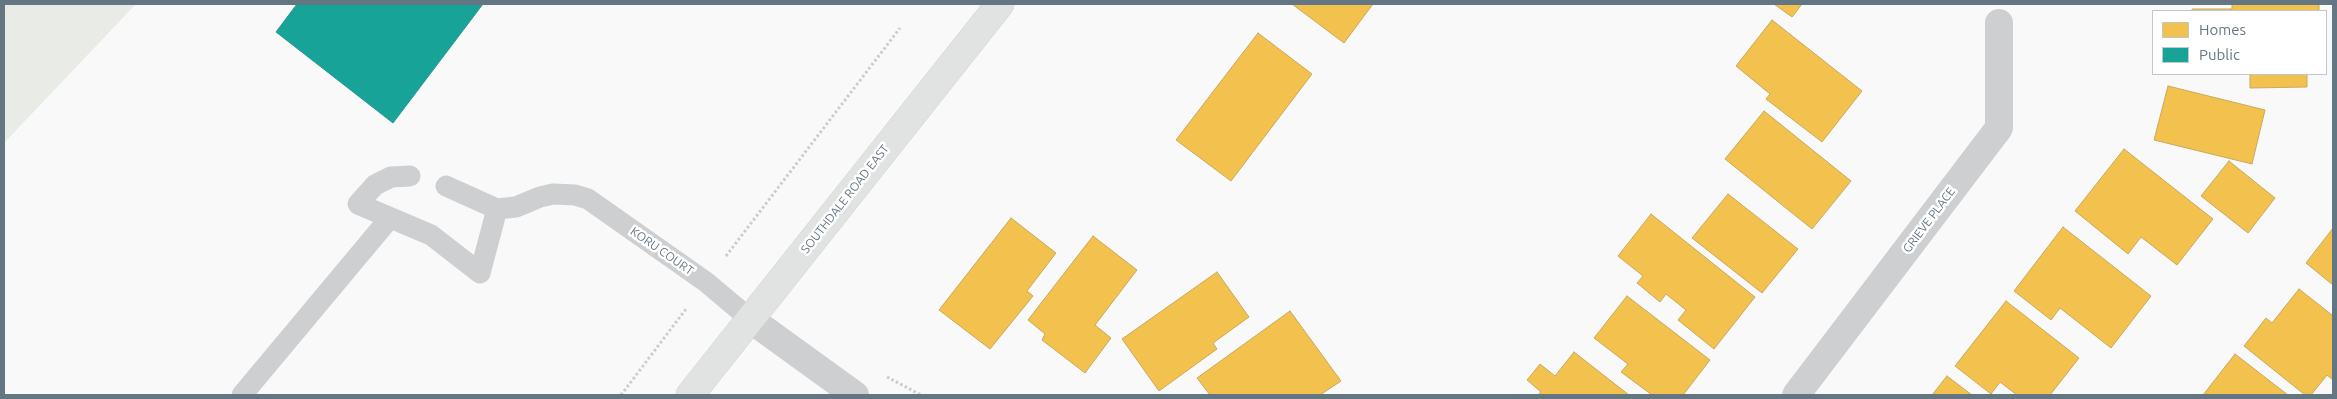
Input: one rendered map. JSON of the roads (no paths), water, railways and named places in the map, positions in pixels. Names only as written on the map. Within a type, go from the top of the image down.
[{"type":"main road","name":"SOUTHDALE ROAD EAST","points":[[690,395],[1000,4]]},
{"type":"street","name":"GRIEVE PLACE","points":[[1796,395],[1999,128],[1999,23]]},
{"type":"street","name":"KORU COURT","points":[[750,319],[855,395]]},
{"type":"lane","points":[[410,176],[390,177],[375,185],[358,204],[432,235],[480,273],[497,209],[446,186]]},
{"type":"lane","name":"KORU COURT","points":[[497,209],[516,207],[553,194],[575,195],[588,199],[706,282],[750,319]]},
{"type":"lane","points":[[242,395],[389,218]]}]
